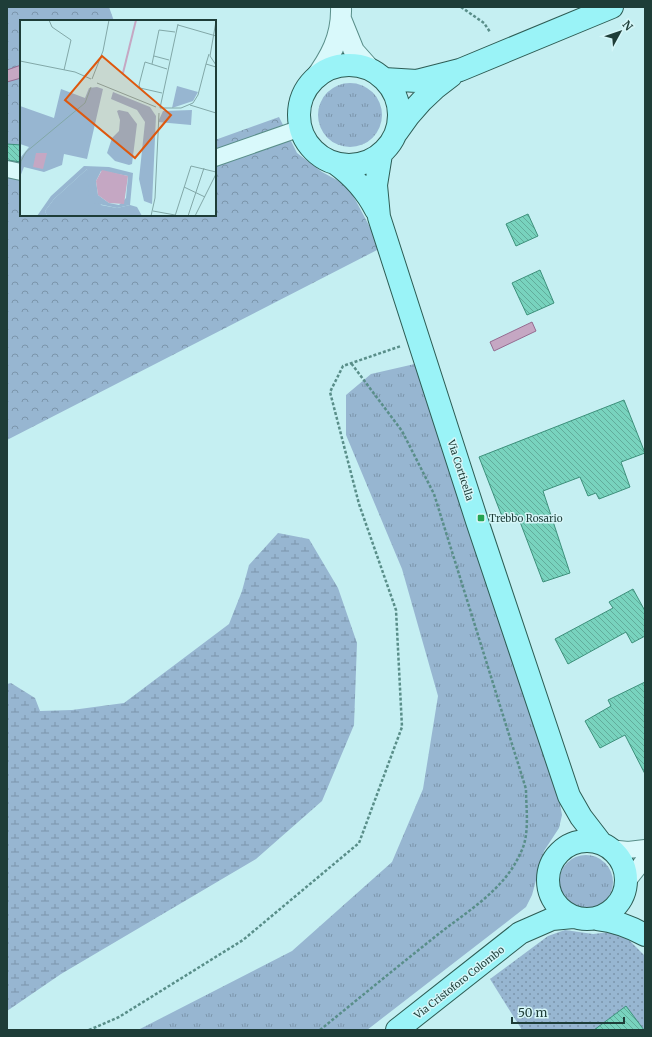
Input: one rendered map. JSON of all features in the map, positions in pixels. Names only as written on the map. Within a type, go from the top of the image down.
[{"type":"main road","points":[[379,217],[362,186],[353,176],[335,163],[323,157],[306,141],[301,128],[300,114],[305,93],[313,81],[322,73],[333,68],[352,66],[377,74],[417,81],[460,70],[612,7]]},
{"type":"main road","points":[[335,163],[347,165],[359,164],[381,154],[392,142],[409,114],[424,97],[460,70]]},
{"type":"main road","points":[[377,74],[397,100],[399,123],[396,134]]},
{"type":"main road","name":"Via Corticella","points":[[381,154],[376,185],[379,217],[419,341],[569,796],[581,817],[605,846]]},
{"type":"main road","points":[[569,796],[570,812],[568,825],[558,854],[552,863],[548,874],[548,886],[551,896],[556,905],[573,917],[581,919],[615,921],[632,928],[645,936]]},
{"type":"main road","points":[[558,854],[565,848],[578,842],[592,841],[605,846],[620,859],[624,866],[626,887],[631,909],[645,930]]},
{"type":"main road","name":"Via Cristoforo Colombo","points":[[520,933],[540,904],[548,886]]},
{"type":"main road","points":[[597,919],[612,912],[617,906],[626,887]]},
{"type":"main road","name":"Via Cristoforo Colombo","points":[[397,1030],[520,933],[552,919],[573,917]]},
{"type":"street","points":[[341,13],[354,51],[377,74]]},
{"type":"street","points":[[313,81],[334,49],[341,13]]},
{"type":"street","points":[[216,158],[301,128]]},
{"type":"street","points":[[7,169],[20,172]]},
{"type":"street","points":[[605,846],[628,850],[645,848]]},
{"type":"street","points":[[626,887],[645,859]]},
{"type":"path","points":[[461,7],[484,23],[490,32]]},
{"type":"path","points":[[89,1030],[119,1017],[243,940],[359,844],[402,727],[396,610],[359,504],[330,392],[343,366],[419,341]]},
{"type":"path","points":[[320,1030],[444,930],[476,908],[493,892],[512,872],[522,850],[526,826],[526,789],[434,494],[402,431],[351,363]]},
{"type":"green space","points":[[7,7],[109,7],[114,20],[20,20],[20,216],[216,216],[216,140],[279,117],[297,153],[322,172],[348,186],[381,248],[7,440]]},
{"type":"green space","points":[[344,83],[356,83],[373,92],[380,103],[382,115],[380,127],[373,138],[356,147],[344,147],[332,142],[323,133],[318,121],[318,109],[323,97],[332,88]]},
{"type":"green space","points":[[419,363],[558,792],[562,815],[559,828],[544,851],[532,895],[526,907],[367,1030],[138,1030],[292,951],[392,862],[423,789],[438,696],[402,569],[346,435],[346,395],[371,374]]},
{"type":"green space","points":[[278,533],[309,539],[338,588],[357,643],[354,725],[322,801],[256,859],[61,974],[7,1011],[7,684],[11,683],[35,698],[40,711],[72,710],[124,703],[229,624],[242,591],[249,565]]},
{"type":"green space","points":[[581,855],[591,855],[601,859],[609,867],[613,877],[613,887],[609,897],[601,905],[591,909],[581,909],[571,905],[563,897],[559,887],[559,877],[563,867],[571,859]]},
{"type":"green space","points":[[565,930],[593,934],[620,931],[645,956],[645,1030],[522,1030],[490,979],[548,936]]},
{"type":"shaded area","points":[[20,65],[20,78],[7,82],[7,70]]},
{"type":"shaded area","points":[[532,322],[536,331],[494,351],[490,342]]},
{"type":"building","points":[[7,144],[20,145],[20,162],[7,160]]},
{"type":"building","points":[[528,214],[538,236],[516,246],[506,224]]},
{"type":"building","points":[[540,270],[554,303],[527,315],[512,283]]},
{"type":"building","points":[[624,400],[645,453],[621,462],[630,487],[599,499],[596,493],[588,496],[580,477],[543,491],[570,573],[543,582],[517,514],[503,519],[479,457]]},
{"type":"building","points":[[633,589],[645,611],[645,636],[632,643],[626,632],[568,664],[555,639],[613,608],[609,602]]},
{"type":"building","points":[[645,682],[645,774],[625,735],[600,748],[585,721],[611,706],[608,700]]},
{"type":"building","points":[[626,1006],[644,1030],[594,1030]]},
{"type":"place","name":"Trebbo Rosario","points":[[481,518]]}]
